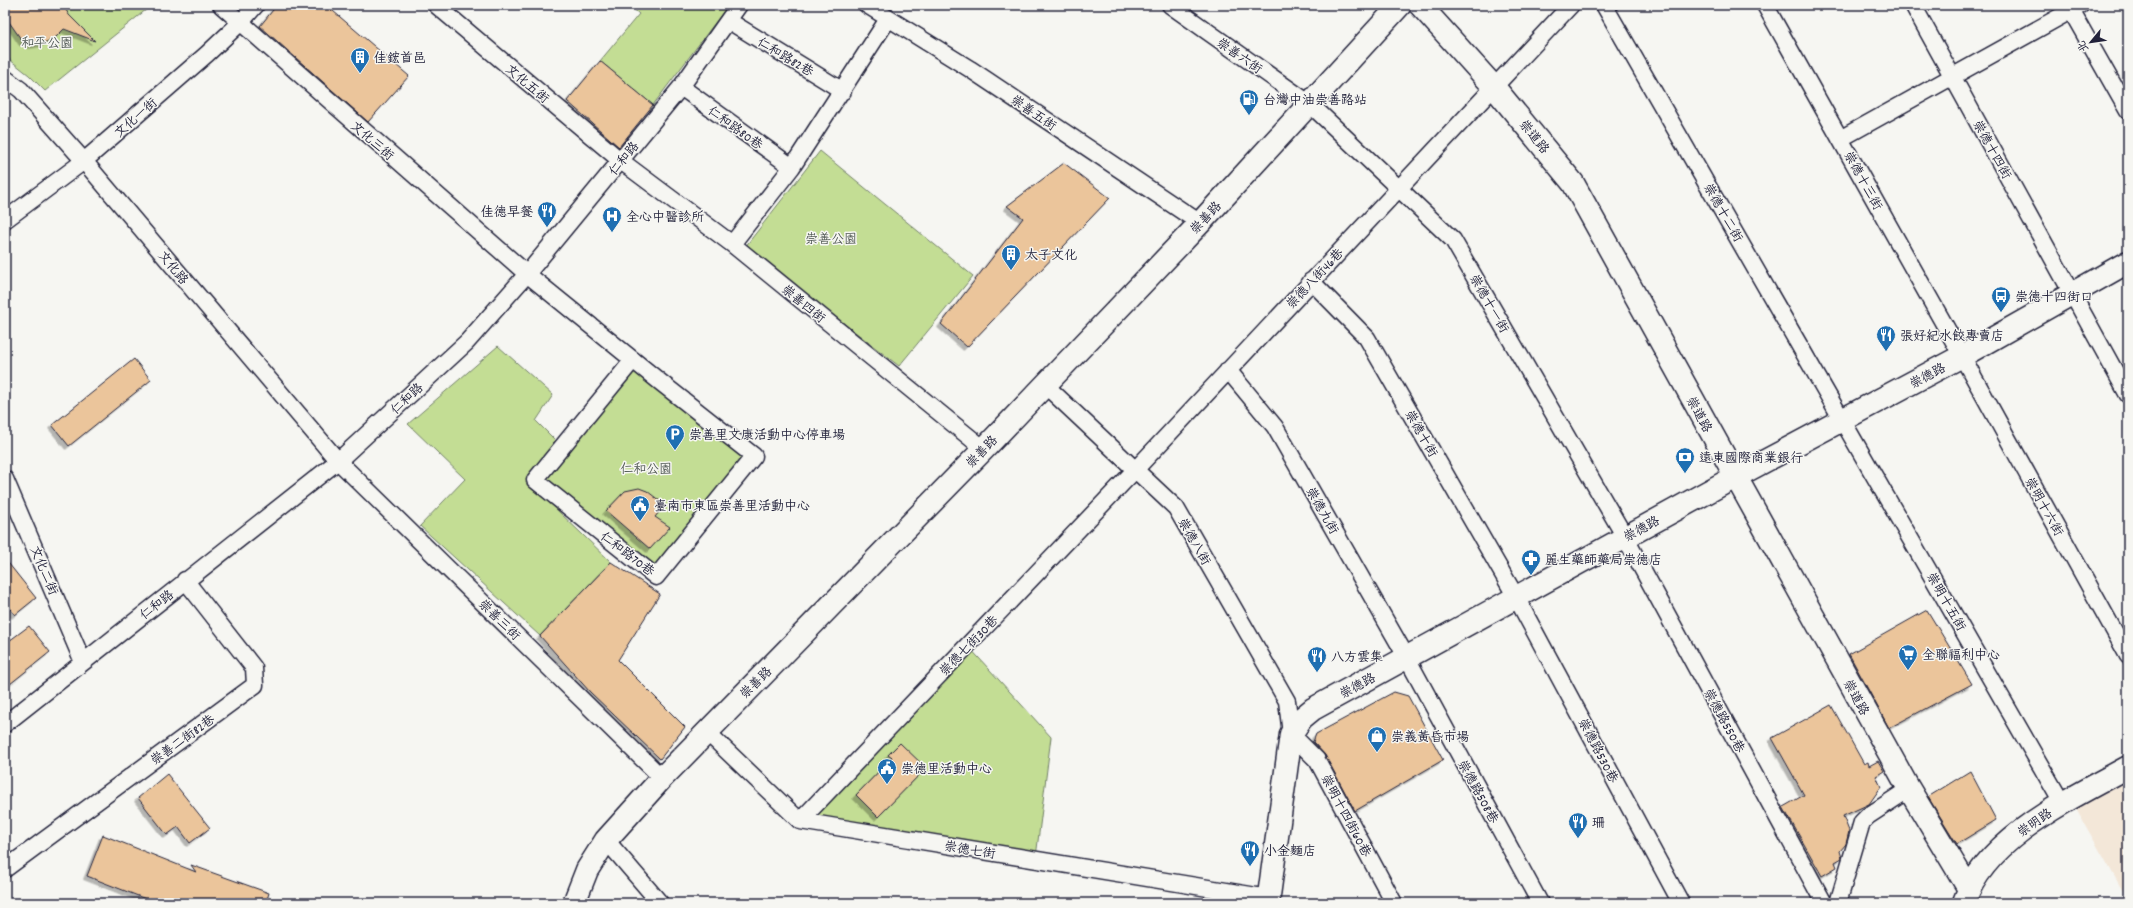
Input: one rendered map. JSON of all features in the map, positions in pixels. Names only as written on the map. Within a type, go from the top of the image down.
[{"type":"street","name":"文化三街","points":[[221,5],[527,274]]},
{"type":"street","name":"文化一街","points":[[5,220],[84,161],[177,81],[240,23],[256,5]]},
{"type":"street","name":"文化五街","points":[[436,5],[621,161]]},
{"type":"street","name":"仁和路","points":[[5,724],[185,580],[338,461],[467,342],[527,274],[681,87],[739,5]]},
{"type":"street","name":"崇善五街","points":[[867,5],[970,69],[1200,223]]},
{"type":"street","name":"崇善六街","points":[[1170,5],[1310,104]]},
{"type":"street","name":"崇道路","points":[[1420,5],[1494,87],[1573,183],[1909,789],[1966,896]]},
{"type":"street","name":"崇德八街46巷","points":[[1135,470],[1571,5]]},
{"type":"street","name":"崇德十二街","points":[[1604,5],[1844,420]]},
{"type":"street","name":"崇德十三街","points":[[1765,5],[1962,356]]},
{"type":"street","name":"崇德十四街","points":[[1913,5],[2128,395]]},
{"type":"street","name":"崇善路","points":[[574,903],[587,870],[606,840],[662,778],[706,731],[984,448],[1200,223],[1310,104],[1395,6]]},
{"type":"street","points":[[1840,139],[2074,7],[2128,111]]},
{"type":"street","points":[[732,244],[792,167],[888,19]]},
{"type":"street","name":"仁和路82巷","points":[[729,21],[843,90]]},
{"type":"street","name":"文化路","points":[[5,78],[21,90],[84,161],[338,461]]},
{"type":"street","name":"仁和路80巷","points":[[681,87],[792,167]]},
{"type":"street","name":"崇德十一街","points":[[1310,104],[1453,240],[1625,537]]},
{"type":"street","name":"崇善四街","points":[[621,161],[732,244],[984,448]]},
{"type":"street","name":"崇德路","points":[[1269,900],[1291,734],[1302,718],[1313,709],[1735,477],[1962,356],[2128,262]]},
{"type":"street","name":"仁和路70巷","points":[[527,274],[754,456],[656,577],[535,480],[633,360]]},
{"type":"street","name":"崇德十街","points":[[1311,281],[1367,338],[1516,597]]},
{"type":"street","name":"崇明十六街","points":[[1962,356],[2128,656]]},
{"type":"street","name":"崇德九街","points":[[1228,370],[1275,427],[1407,658]]},
{"type":"street","name":"崇德八街","points":[[1044,384],[1176,508],[1287,701],[1291,734]]},
{"type":"street","name":"崇明十五街","points":[[1844,420],[2062,803]]},
{"type":"street","name":"崇善三街","points":[[338,461],[662,778]]},
{"type":"street","name":"崇德七街30巷","points":[[800,821],[1135,470]]},
{"type":"street","name":"文化二街","points":[[5,479],[11,509],[83,662]]},
{"type":"street","name":"崇德路550巷","points":[[1625,537],[1824,903]]},
{"type":"street","name":"崇善二街82巷","points":[[5,869],[255,685],[254,668],[185,580]]},
{"type":"street","name":"崇德路530巷","points":[[1516,597],[1681,903]]},
{"type":"street","name":"崇德路508巷","points":[[1407,658],[1540,903]]},
{"type":"street","points":[[706,731],[800,821]]},
{"type":"street","name":"崇明十四街60巷","points":[[1291,734],[1317,760],[1394,903]]},
{"type":"street","name":"崇明路","points":[[1966,896],[2005,844],[2029,824],[2062,803],[2128,767]]},
{"type":"street","points":[[1838,903],[1862,822],[1868,816],[1909,789]]},
{"type":"street","name":"崇德七街","points":[[800,821],[1269,900]]},
{"type":"street","points":[[606,840],[660,903]]},
{"type":"shaded area","points":[[2128,781],[2128,900],[2076,809]]},
{"type":"green space","name":"和平公園","points":[[5,5],[152,5],[45,91],[29,75],[5,56]]},
{"type":"green space","points":[[629,5],[726,5],[727,7],[653,105],[600,61],[639,14]]},
{"type":"green space","name":"崇善公園","points":[[820,151],[973,276],[899,366],[745,247]]},
{"type":"green space","points":[[498,346],[553,395],[536,421],[555,440],[528,482],[611,562],[540,636],[420,526],[465,479],[408,424]]},
{"type":"green space","name":"仁和公園","points":[[635,369],[746,457],[656,569],[546,479]]},
{"type":"green space","points":[[968,646],[1051,737],[1036,857],[824,824],[809,813]]},
{"type":"building","points":[[5,5],[63,5],[69,15],[95,41],[64,29],[56,37],[44,43],[33,45],[23,42],[7,19]]},
{"type":"building","points":[[277,5],[326,5],[409,76],[368,122],[260,26]]},
{"type":"building","points":[[600,61],[653,105],[619,147],[567,101]]},
{"type":"building","name":"太子文化","points":[[1064,163],[1110,198],[967,347],[941,324],[1023,218],[1007,206]]},
{"type":"building","points":[[134,359],[151,380],[69,446],[52,425]]},
{"type":"building","name":"臺南市東區崇善里活動中心","points":[[639,488],[647,491],[665,505],[655,517],[670,527],[650,549],[606,511],[625,491]]},
{"type":"building","points":[[5,559],[36,598],[15,615],[5,603]]},
{"type":"building","points":[[611,562],[660,594],[618,660],[685,727],[660,759],[590,692],[540,636]]},
{"type":"building","name":"全聯福利中心","points":[[1927,610],[1972,684],[1889,728],[1849,654]]},
{"type":"building","points":[[29,626],[50,652],[5,688],[5,644]]},
{"type":"building","name":"崇義黃昏市場","points":[[1394,692],[1408,696],[1443,760],[1355,811],[1325,755],[1313,742],[1316,734]]},
{"type":"building","points":[[1831,705],[1864,764],[1868,762],[1869,766],[1878,761],[1884,771],[1876,776],[1881,787],[1869,804],[1843,816],[1849,831],[1846,844],[1840,851],[1842,858],[1835,862],[1837,867],[1822,876],[1783,807],[1804,795],[1772,738]]},
{"type":"building","name":"崇德里活動中心","points":[[900,743],[926,768],[878,817],[856,795],[892,758],[888,755]]},
{"type":"building","points":[[1970,771],[1996,820],[1957,844],[1928,797]]},
{"type":"building","points":[[167,774],[210,828],[190,843],[178,827],[167,835],[138,798]]},
{"type":"building","points":[[103,835],[196,872],[191,865],[269,893],[266,903],[156,903],[87,876]]},
{"type":"place","name":"佳鋐首邑","points":[[360,74]]},
{"type":"place","name":"台灣中油崇善路站","points":[[1249,116]]},
{"type":"place","name":"佳德早餐","points":[[547,228]]},
{"type":"place","name":"全心中醫診所","points":[[612,233]]},
{"type":"place","name":"太子文化","points":[[1011,271]]},
{"type":"place","name":"崇德十四街口","points":[[2001,313]]},
{"type":"place","name":"張好紀水餃專賣店","points":[[1886,352]]},
{"type":"place","name":"崇善里文康活動中心停車場","points":[[675,451]]},
{"type":"place","name":"遠東國際商業銀行","points":[[1685,474]]},
{"type":"place","name":"臺南市東區崇善里活動中心","points":[[640,522]]},
{"type":"place","name":"麗生藥師藥局崇德店","points":[[1531,576]]},
{"type":"place","name":"全聯福利中心","points":[[1908,671]]},
{"type":"place","name":"八方雲集","points":[[1317,673]]},
{"type":"place","name":"崇義黃昏市場","points":[[1377,753]]},
{"type":"place","name":"崇德里活動中心","points":[[887,785]]},
{"type":"place","name":"珊","points":[[1578,839]]},
{"type":"place","name":"小金麵店","points":[[1250,867]]}]
